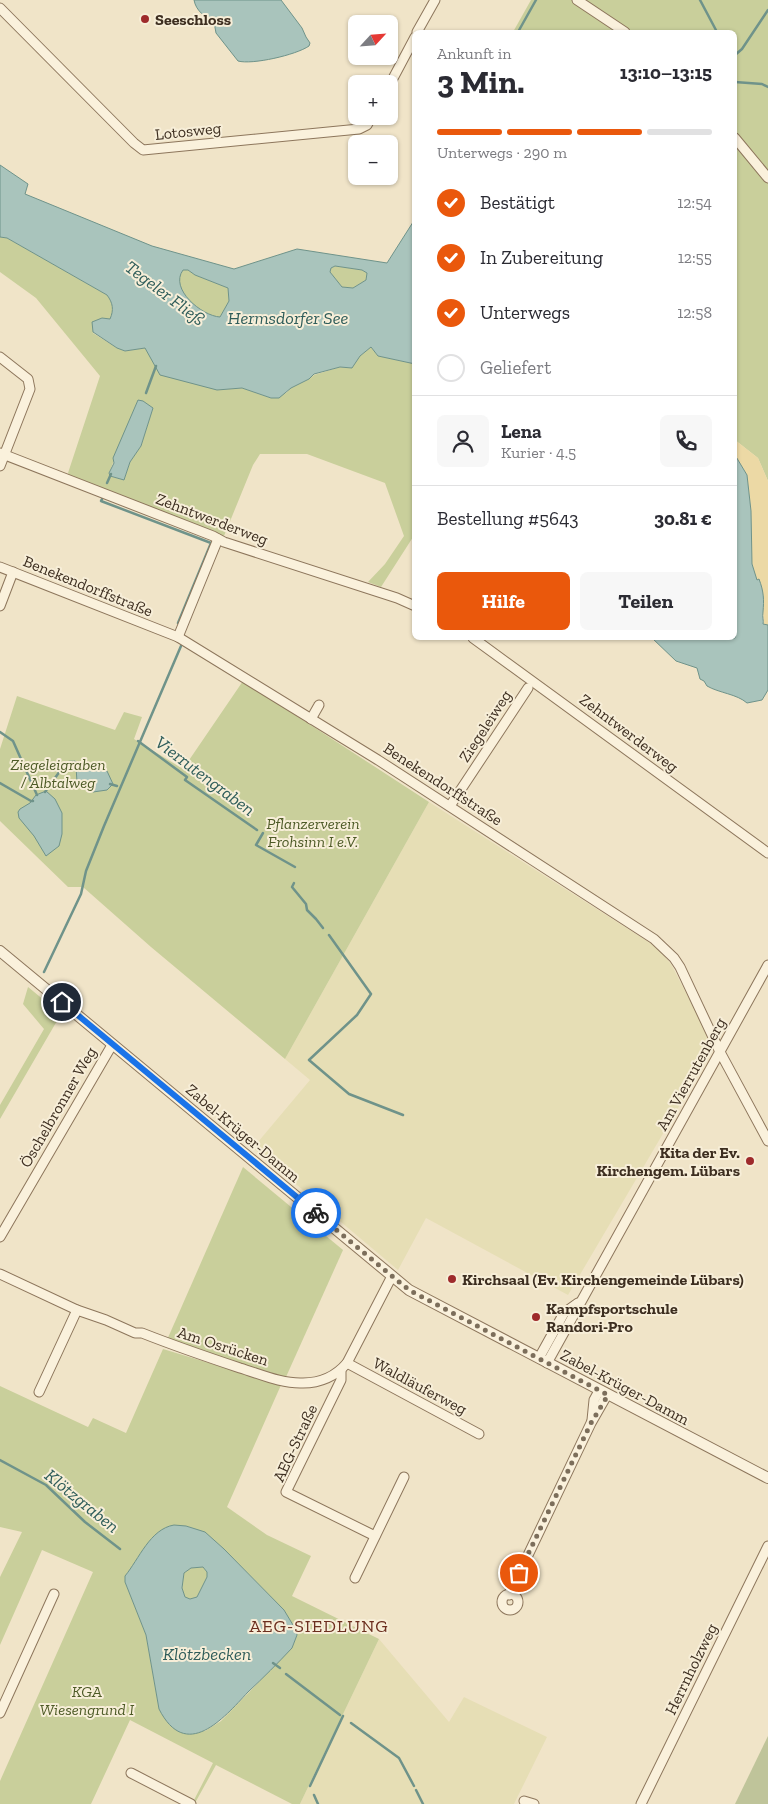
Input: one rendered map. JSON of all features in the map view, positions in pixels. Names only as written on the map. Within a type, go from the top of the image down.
[{"type":"street","points":[[418,30],[435,0]]},
{"type":"street","points":[[577,0],[622,30]]},
{"type":"street","name":"Lotosweg","points":[[0,8],[143,150],[359,129],[366,125]]},
{"type":"street","points":[[395,75],[412,43]]},
{"type":"street","points":[[737,140],[768,178]]},
{"type":"street","points":[[0,358],[28,379],[30,389],[2,454],[0,466]]},
{"type":"street","name":"Zehntwerderweg","points":[[2,454],[218,539],[397,598],[412,605]]},
{"type":"street","points":[[178,637],[218,539]]},
{"type":"street","name":"Benekendorffstraße","points":[[0,567],[178,637],[450,806],[654,939],[674,958],[680,967],[720,1052],[768,1141]]},
{"type":"street","points":[[0,606],[13,572]]},
{"type":"street","name":"Zehntwerderweg","points":[[476,640],[768,853]]},
{"type":"street","name":"Ziegeleiweg","points":[[450,806],[528,688]]},
{"type":"street","points":[[311,719],[319,705]]},
{"type":"street","name":"Zabel-Krüger-Damm","points":[[0,950],[409,1290],[768,1478]]},
{"type":"street","name":"Am Vierrutenberg","points":[[543,1361],[564,1313],[581,1301],[768,965]]},
{"type":"street","name":"Öschelbronner Weg","points":[[0,1237],[112,1045]]},
{"type":"street","name":"Am Osrücken","points":[[0,1274],[77,1310],[135,1333],[142,1333],[191,1352],[291,1383],[317,1382],[340,1370],[347,1363],[392,1276]]},
{"type":"street","points":[[39,1392],[77,1310]]},
{"type":"street","name":"Waldläuferweg","points":[[347,1363],[479,1434]]},
{"type":"street","name":"AEG-Straße","points":[[340,1370],[341,1380],[286,1492],[375,1536]]},
{"type":"street","points":[[508,1594],[591,1423],[594,1400],[603,1393]]},
{"type":"street","points":[[355,1578],[404,1477]]},
{"type":"street","name":"Herrnholzweg","points":[[641,1804],[768,1546]]},
{"type":"street","points":[[0,1713],[54,1594]]},
{"type":"street","points":[[131,1773],[191,1804]]},
{"type":"street","points":[[524,1801],[534,1804]]},
{"type":"shaded area","points":[[429,802],[660,951],[671,964],[714,1047],[568,1295],[426,1218],[398,1270],[253,1148],[310,1080],[285,1059]]},
{"type":"shaded area","points":[[379,1639],[449,1722],[464,1697],[547,1737],[514,1804],[300,1804]]},
{"type":"green space","points":[[531,0],[768,0],[768,481],[758,458],[737,442],[737,30],[514,30]]},
{"type":"green space","points":[[0,237],[7,238],[107,295],[112,307],[110,320],[102,318],[93,322],[93,333],[125,351],[145,348],[217,390],[242,388],[271,398],[286,393],[291,388],[314,375],[340,367],[352,368],[360,356],[371,347],[378,356],[412,363],[412,539],[381,587],[368,582],[385,564],[404,536],[385,483],[307,454],[260,454],[253,465],[224,536],[69,475],[68,473],[100,376],[36,298],[0,272]],"holes":[[[138,400],[153,408],[141,446],[130,462],[124,480],[113,477],[109,473]]]},
{"type":"green space","points":[[335,266],[362,270],[367,273],[366,280],[353,288],[342,287],[330,272],[331,268]]},
{"type":"green space","points":[[183,270],[188,270],[195,275],[228,288],[229,301],[220,317],[197,307],[184,293],[180,285],[180,277]]},
{"type":"green space","name":"Pflanzerverein Frohsinn I e.V.","points":[[243,681],[429,802],[285,1059],[151,947],[83,887],[68,887],[0,821],[0,749],[17,696],[115,730],[124,712],[142,717],[134,739],[183,769]]},
{"type":"green space","points":[[28,987],[61,1014],[0,1119],[0,1105],[44,1029],[23,1004]]},
{"type":"green space","points":[[243,1167],[343,1250],[286,1377],[167,1340]]},
{"type":"green space","name":"KGA Wiesengrund I","points":[[163,1349],[281,1385],[227,1507],[267,1535],[311,1556],[292,1596],[379,1639],[300,1804],[292,1804],[216,1765],[195,1803],[193,1802],[213,1763],[130,1720],[91,1804],[0,1804],[0,1781],[93,1572],[42,1550],[0,1645],[0,1577],[22,1532],[0,1527],[0,1386],[88,1427],[93,1418],[126,1433]],"holes":[[[186,1526],[204,1532],[224,1549],[284,1610],[297,1635],[292,1648],[221,1721],[205,1731],[159,1709],[146,1635],[125,1582],[135,1563],[158,1543]]]},
{"type":"green space","points":[[203,1567],[207,1572],[207,1577],[197,1597],[190,1599],[185,1597],[182,1589],[184,1573],[191,1568]]},
{"type":"green space","points":[[768,1736],[768,1804],[735,1804]]},
{"type":"sand","points":[[737,442],[758,458],[768,481],[768,625],[764,625],[763,611],[752,564],[751,511],[747,475],[737,458]]},
{"type":"water","points":[[194,0],[281,0],[302,28],[310,43],[309,46],[294,53],[274,58],[253,62],[238,61],[216,33],[214,22],[204,16]]},
{"type":"water","name":"Hermsdorfer See","points":[[0,165],[28,184],[25,194],[152,246],[234,269],[297,249],[387,263],[412,224],[412,363],[378,356],[371,347],[360,356],[352,368],[340,367],[314,374],[279,398],[271,398],[242,388],[217,390],[160,375],[145,348],[125,351],[117,348],[93,332],[92,322],[102,318],[110,319],[112,307],[107,295],[7,238],[0,237]],"holes":[[[335,266],[362,270],[367,273],[366,280],[353,288],[342,287],[330,272],[331,268]],[[183,270],[188,270],[195,275],[228,288],[229,301],[220,317],[197,307],[184,293],[180,285],[180,277]]]},
{"type":"water","points":[[138,400],[153,408],[141,446],[130,462],[124,480],[110,476],[109,473],[114,463],[113,458]]},
{"type":"water","points":[[737,458],[747,475],[751,511],[752,564],[763,592],[763,624],[768,625],[768,690],[762,700],[747,703],[707,686],[700,679],[697,668],[676,661],[654,640],[737,640]]},
{"type":"water","points":[[74,761],[107,771],[113,784],[107,790],[93,792],[77,782]]},
{"type":"water","points":[[46,791],[55,799],[62,813],[62,834],[59,846],[46,856],[34,836],[19,818],[18,812],[30,803],[36,795]]},
{"type":"water","name":"Klötzbecken","points":[[174,1525],[186,1526],[205,1532],[284,1610],[297,1635],[292,1648],[227,1714],[204,1730],[192,1734],[181,1732],[170,1725],[159,1709],[146,1635],[125,1582],[125,1576],[152,1538]],"holes":[[[203,1567],[207,1572],[207,1577],[197,1597],[190,1599],[185,1597],[182,1588],[184,1573],[191,1568]]]},
{"type":"waterway","points":[[519,30],[536,0]]},
{"type":"waterway","points":[[700,0],[716,30]]},
{"type":"waterway","points":[[737,53],[742,49],[768,10]]},
{"type":"waterway","name":"Tegeler Fließ","points":[[737,82],[762,84],[768,87]]},
{"type":"waterway","points":[[146,393],[156,366]]},
{"type":"waterway","points":[[107,483],[111,474]]},
{"type":"waterway","points":[[103,497],[101,501],[211,543],[178,623]]},
{"type":"waterway","points":[[44,972],[81,894],[86,871],[104,826],[181,646]]},
{"type":"waterway","points":[[0,732],[13,741],[37,795]]},
{"type":"waterway","name":"Vierrutengraben","points":[[138,741],[187,777],[185,780],[257,830]]},
{"type":"waterway","points":[[45,792],[65,764],[74,762]]},
{"type":"waterway","points":[[0,783],[33,801]]},
{"type":"waterway","points":[[110,784],[117,786]]},
{"type":"waterway","name":"Vierrutengraben","points":[[263,833],[256,845],[295,867]]},
{"type":"waterway","name":"Vierrutengraben","points":[[294,883],[292,887],[306,904],[307,910],[323,928]]},
{"type":"waterway","name":"Vierrutengraben","points":[[329,935],[371,994],[357,1015],[309,1060],[349,1094],[403,1115]]},
{"type":"waterway","name":"Klötzgraben","points":[[0,1460],[46,1485],[85,1522],[120,1549]]},
{"type":"waterway","name":"Klötzgraben","points":[[273,1663],[280,1668]]},
{"type":"waterway","name":"Klötzgraben","points":[[286,1674],[340,1715]]},
{"type":"waterway","name":"Klötzgraben","points":[[310,1786],[343,1716]]},
{"type":"waterway","name":"Klötzgraben","points":[[351,1723],[399,1758],[414,1786]]},
{"type":"waterway","name":"Klötzgraben","points":[[416,1790],[423,1804]]},
{"type":"waterway","name":"Klötzgraben","points":[[314,1795],[318,1804]]},
{"type":"way so far","points":[[316,1213],[409,1290],[608,1395],[591,1423],[519,1573]]},
{"type":"place","name":"Seeschloss","points":[[145,19]]},
{"type":"place","name":"Kita der Ev. Kirchengem. Lübars","points":[[750,1161]]},
{"type":"place","name":"Kirchsaal (Ev. Kirchengemeinde Lübars)","points":[[452,1279]]},
{"type":"place","name":"Kampfsportschule Randori-Pro","points":[[536,1317]]},
{"type":"district","name":"AEG-SIEDLUNG","points":[[319,1626]]},
{"type":"route","points":[[62,1002],[316,1213]]},
{"type":"park label","name":"Ziegeleigraben / Albtalweg","points":[[58,773]]}]
